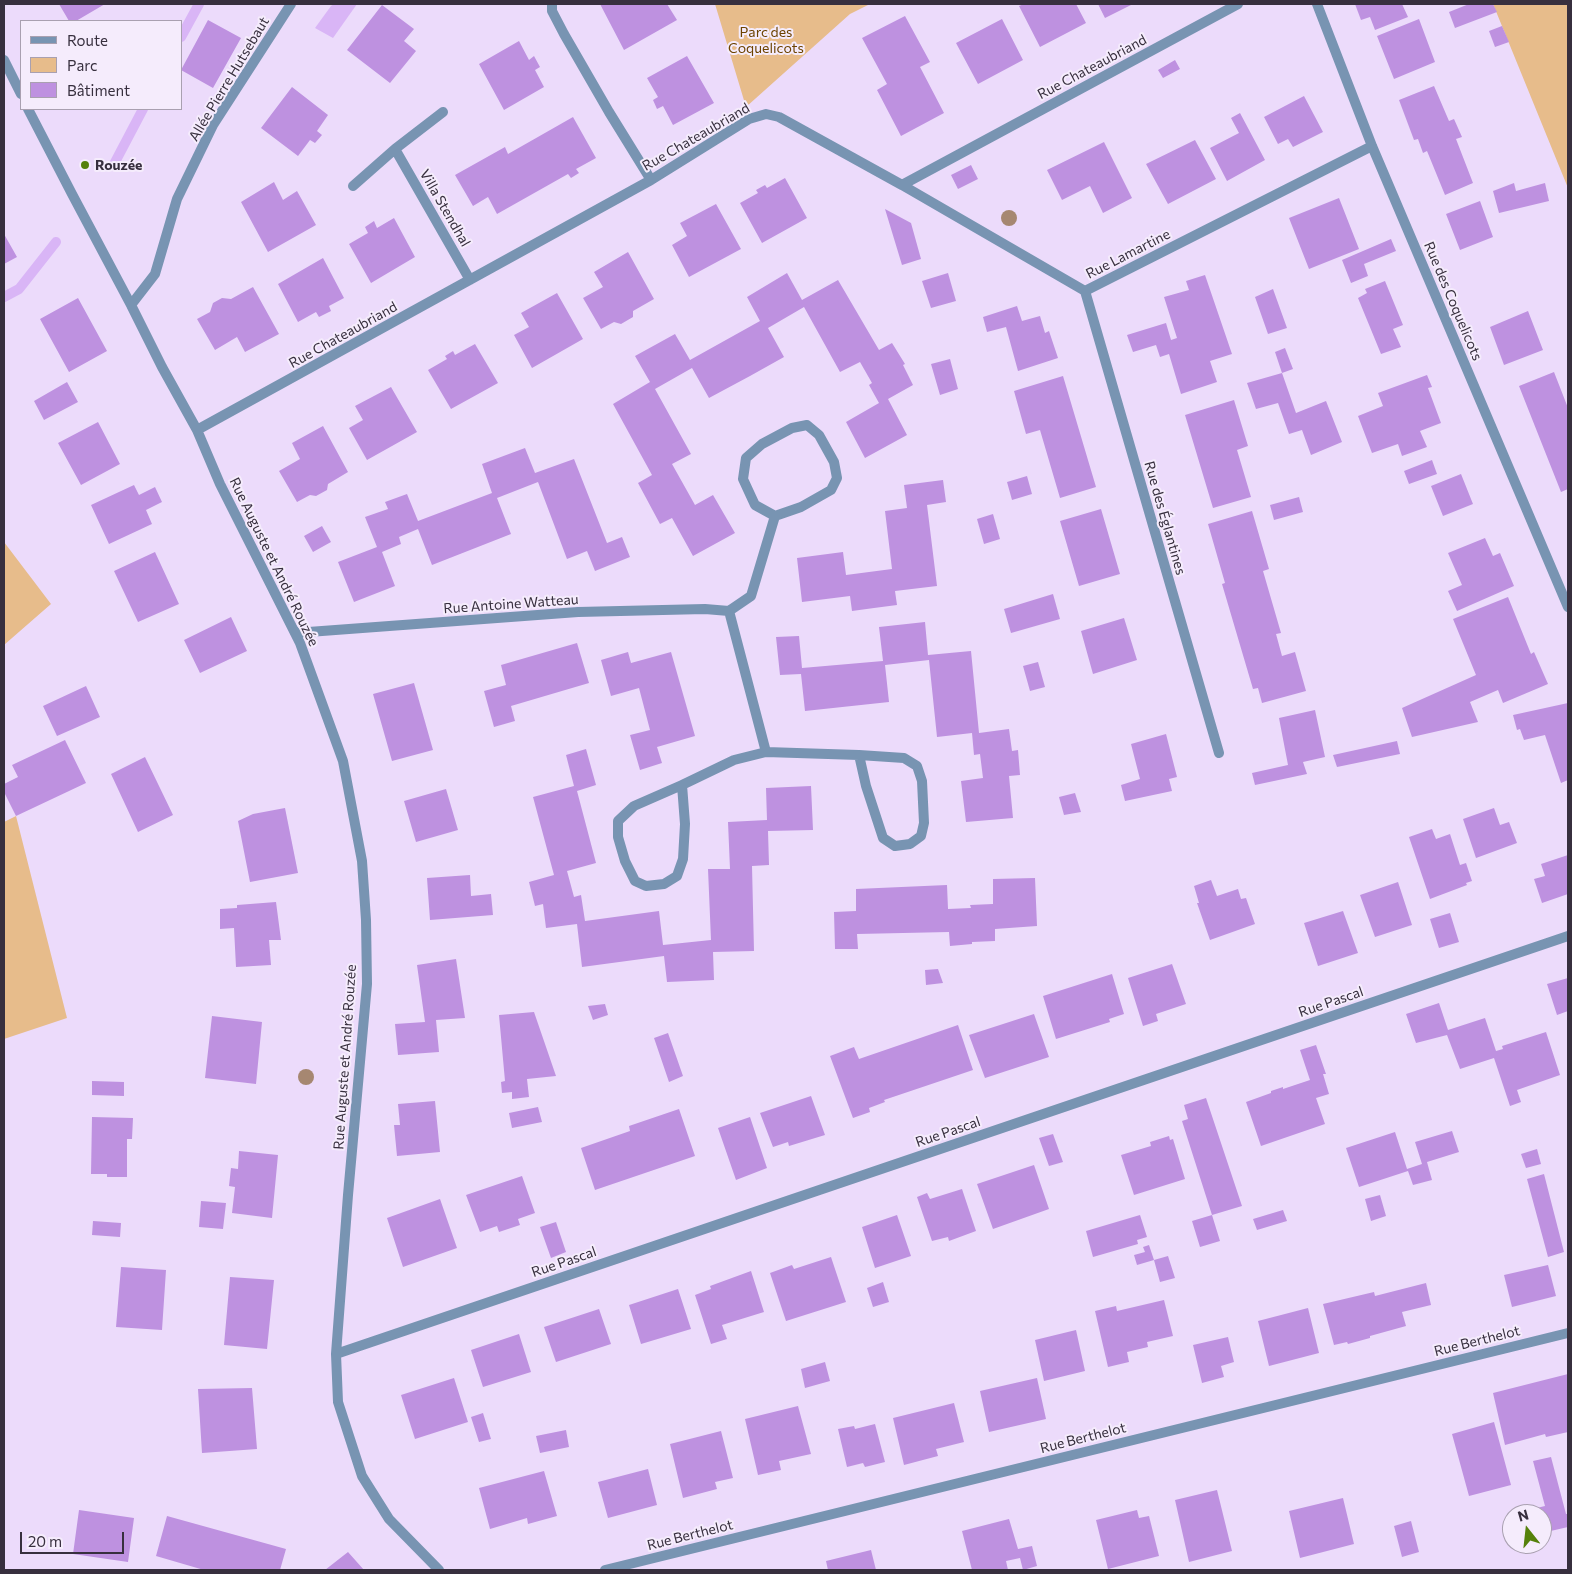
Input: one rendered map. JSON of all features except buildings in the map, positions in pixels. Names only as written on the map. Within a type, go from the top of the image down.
[{"type":"street","name":"Allée Pierre Hutsebaut","points":[[132,305],[155,274],[177,199],[213,125],[291,4]]},
{"type":"street","points":[[552,4],[552,12],[564,34],[651,180]]},
{"type":"street","name":"Rue Chateaubriand","points":[[197,430],[651,180],[749,119],[766,114],[779,117],[902,185],[1238,4]]},
{"type":"street","name":"Rue des Coquelicots","points":[[1317,4],[1372,146],[1568,607]]},
{"type":"street","points":[[4,60],[20,92]]},
{"type":"street","name":"Rue Auguste et André Rouzée","points":[[29,110],[132,305],[162,367],[197,430],[220,484],[296,633],[343,761],[362,861],[366,920],[367,984],[336,1354],[338,1402],[362,1476],[389,1519],[439,1570]]},
{"type":"street","points":[[352,186],[395,149],[443,112]]},
{"type":"street","name":"Rue Lamartine","points":[[902,185],[1085,291],[1372,146]]},
{"type":"street","name":"Villa Stendhal","points":[[395,149],[470,280]]},
{"type":"street","name":"Rue des Églantines","points":[[1085,291],[1219,753]]},
{"type":"street","points":[[808,425],[819,435],[834,462],[837,478],[831,490],[801,507],[775,516],[755,505],[743,479],[746,458],[762,444],[792,428],[808,425]]},
{"type":"street","points":[[766,752],[729,611],[750,596],[775,516]]},
{"type":"street","name":"Rue Antoine Watteau","points":[[296,633],[578,612],[705,609],[729,611]]},
{"type":"street","points":[[682,785],[683,859],[677,876],[664,884],[646,886],[635,881],[625,860],[618,837],[618,820],[634,806],[734,760],[766,752],[859,755],[904,758],[917,766],[922,781],[924,823],[921,836],[910,844],[894,846],[883,838],[866,786],[859,755]]},
{"type":"street","name":"Rue Pascal","points":[[336,1354],[1568,936]]},
{"type":"street","name":"Rue Berthelot","points":[[605,1570],[1568,1333]]},
{"type":"green space","name":"Parc des Coquelicots","points":[[715,4],[870,4],[850,14],[746,107]]},
{"type":"green space","points":[[1493,4],[1568,4],[1568,188]]},
{"type":"green space","points":[[4,542],[51,604],[4,645]]},
{"type":"green space","points":[[16,816],[67,1018],[4,1039],[4,822]]},
{"type":"shaded area","points":[[334,4],[357,4],[333,38],[315,28]]},
{"type":"waterway","points":[[182,35],[199,4]]},
{"type":"waterway","points":[[113,166],[142,110]]},
{"type":"waterway","points":[[4,297],[19,289],[56,242]]},
{"type":"place","name":"Rouzée","points":[[85,165]]}]
